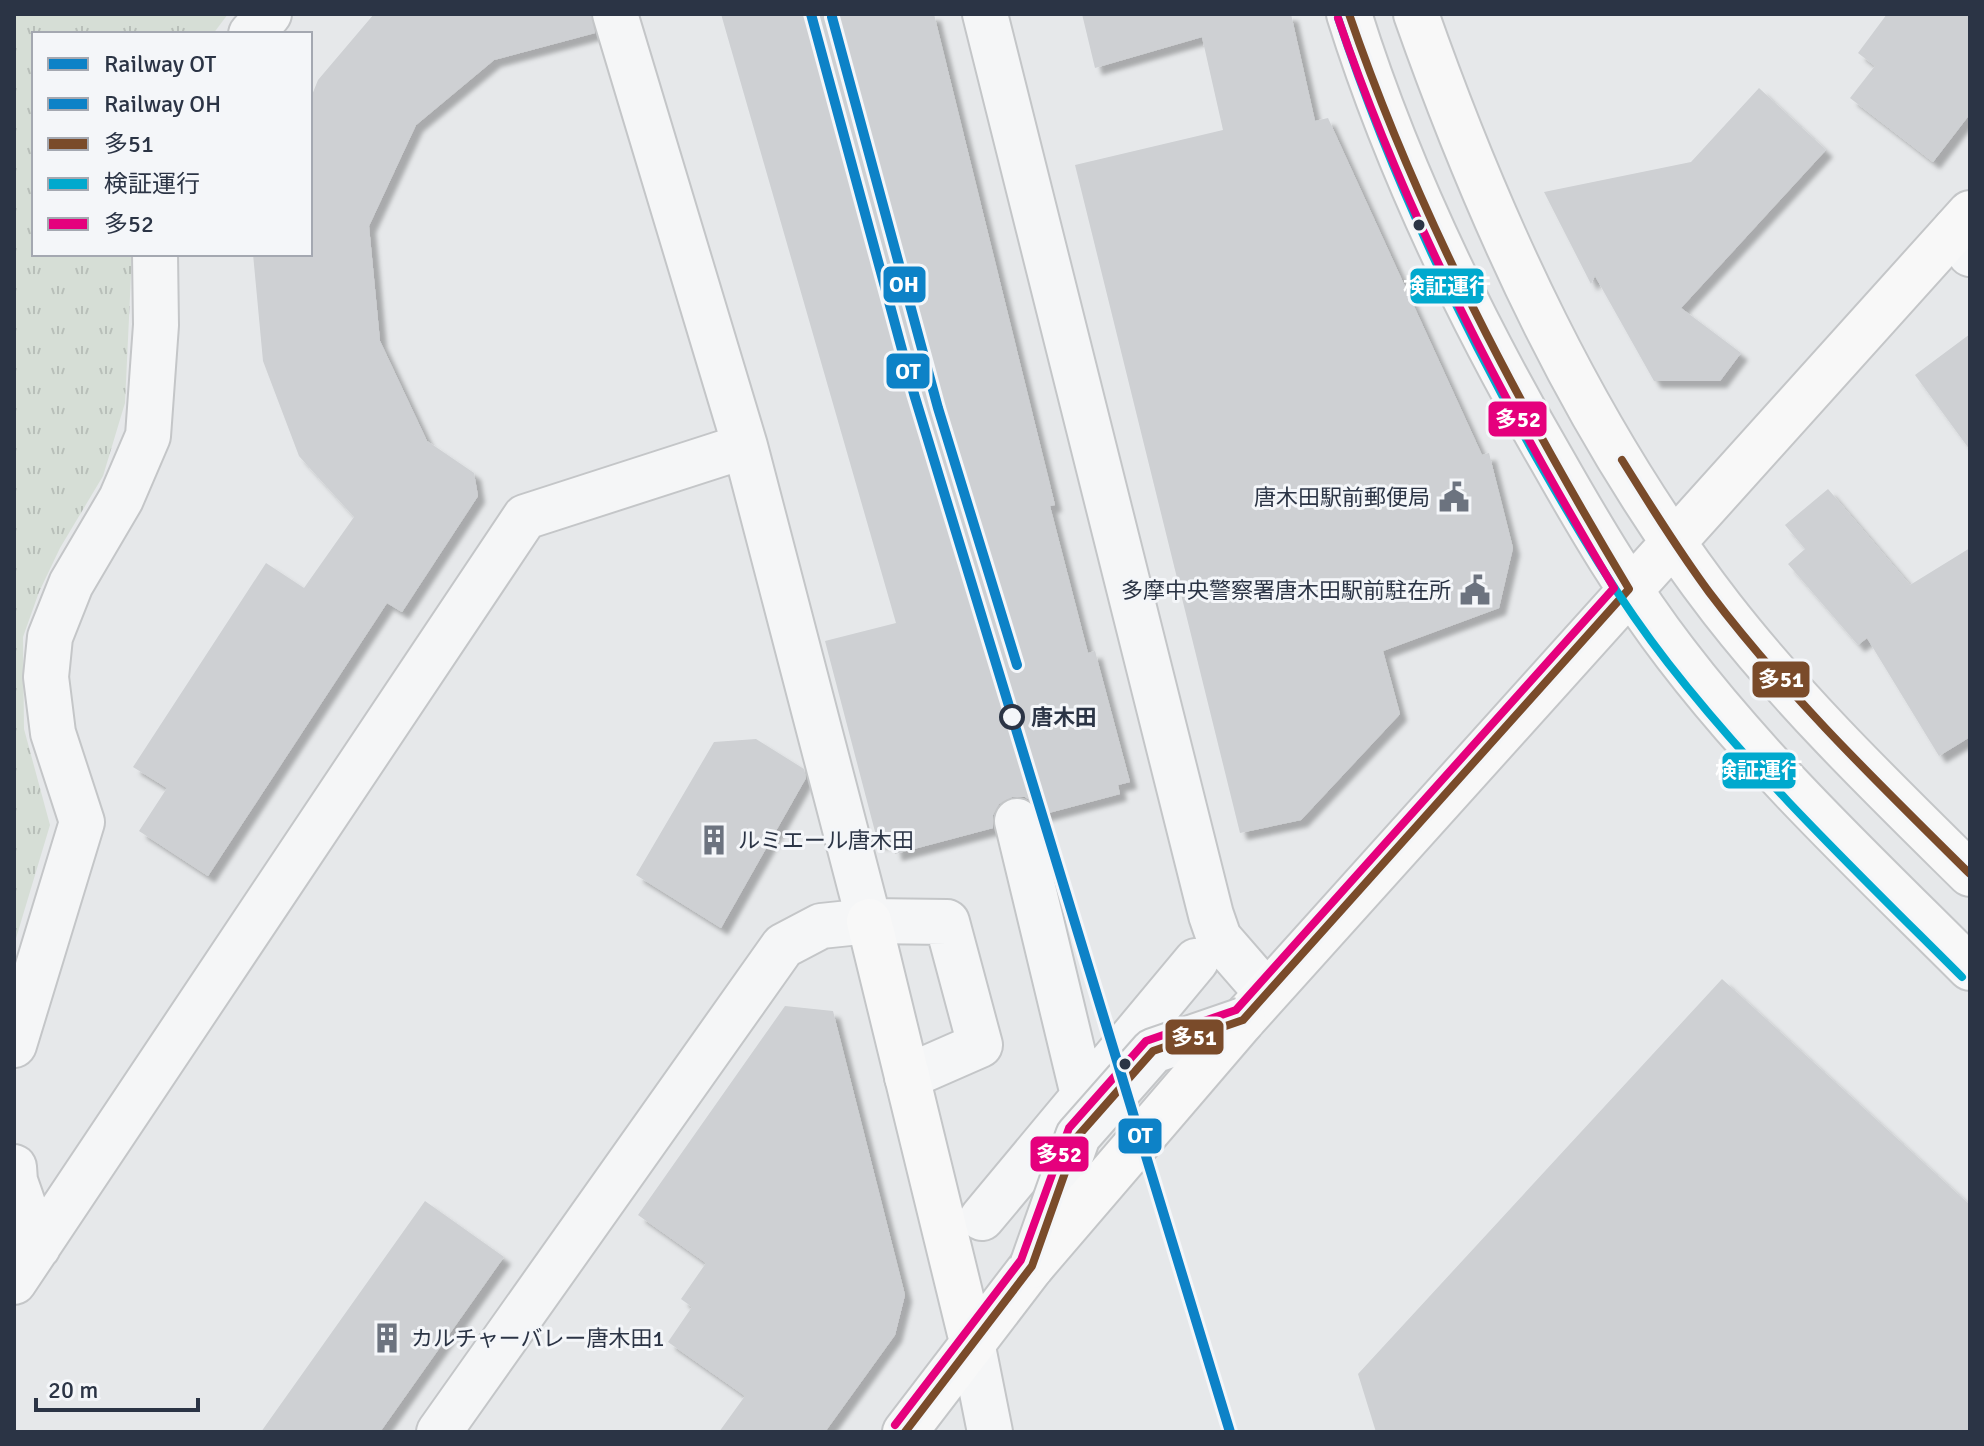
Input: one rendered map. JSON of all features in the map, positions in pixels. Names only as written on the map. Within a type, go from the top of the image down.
[{"type":"main road","points":[[1349,14],[1386,118],[1464,295],[1503,375],[1629,589],[1727,718],[1826,824],[1970,968]]},
{"type":"main road","points":[[1416,14],[1445,96],[1500,230],[1550,335],[1618,454],[1674,543],[1763,658],[1871,777],[1970,874]]},
{"type":"main road","points":[[905,1432],[983,1328],[1007,1228],[1254,1006],[1629,589],[1965,232]]},
{"type":"main road","points":[[869,921],[907,1077],[983,1328]]},
{"type":"street","points":[[253,32],[269,14]]},
{"type":"street","points":[[615,14],[745,446],[869,921]]},
{"type":"street","points":[[985,14],[1211,915],[1219,938],[1254,1006]]},
{"type":"street","points":[[14,1045],[82,822],[53,733],[46,677],[50,637],[71,584],[121,499],[148,436],[156,325],[155,256]]},
{"type":"street","points":[[14,1282],[525,517],[745,446]]},
{"type":"street","points":[[1017,821],[1084,1098]]},
{"type":"street","points":[[439,1432],[783,946],[821,926],[869,921],[947,922],[980,1045],[907,1077]]},
{"type":"street","points":[[1007,1228],[1084,1098],[1196,961]]},
{"type":"street","points":[[14,1167],[15,1181],[38,1247]]},
{"type":"street","points":[[983,1328],[990,1432]]},
{"type":"green space","points":[[14,14],[228,14],[214,32],[32,32],[32,256],[132,256],[125,403],[103,476],[60,548],[39,592],[23,637],[24,729],[50,825],[14,945]]},
{"type":"building","points":[[374,14],[591,14],[595,33],[494,60],[416,125],[369,226],[380,341],[427,441],[474,473],[478,496],[402,612],[387,603],[208,876],[139,831],[167,788],[133,767],[266,563],[304,588],[354,517],[299,456],[263,361],[253,256],[312,256],[312,95],[318,80]]},
{"type":"building","points":[[721,14],[934,14],[1055,505],[1050,506],[1088,653],[1095,651],[1130,782],[1118,785],[1120,794],[1041,815],[1034,803],[1025,797],[1012,797],[999,804],[993,815],[993,828],[895,854],[892,840],[878,843],[825,641],[896,623]]},
{"type":"building","points":[[1082,14],[1291,14],[1315,121],[1328,118],[1482,455],[1489,453],[1513,548],[1499,608],[1383,651],[1400,714],[1301,820],[1240,833],[1075,165],[1223,130],[1202,37],[1095,68]]},
{"type":"building","points":[[1887,14],[1970,14],[1970,114],[1933,162],[1850,98],[1875,66],[1858,53]]},
{"type":"building","points":[[1759,88],[1826,150],[1681,308],[1741,353],[1720,381],[1654,381],[1595,276],[1591,284],[1544,192],[1691,162]]},
{"type":"building","points":[[1970,334],[1970,450],[1915,375]]},
{"type":"building","points":[[1828,489],[1910,585],[1970,548],[1970,737],[1939,756],[1867,638],[1858,645],[1788,564],[1805,549],[1785,525]]},
{"type":"building","name":"ルミエール唐木田","points":[[756,739],[804,769],[806,778],[721,928],[636,875],[714,742]]},
{"type":"building","points":[[1722,979],[1970,1205],[1970,1432],[1376,1432],[1358,1374]]},
{"type":"building","points":[[785,1006],[833,1011],[905,1295],[895,1335],[825,1432],[719,1432],[745,1396],[668,1342],[692,1307],[681,1299],[706,1263],[638,1215]]},
{"type":"building","name":"カルチャーバレー唐木田1","points":[[425,1201],[504,1257],[380,1432],[261,1432]]},
{"type":"rail line","name":"OT","points":[[811,14],[914,394],[1230,1432]]},
{"type":"rail line","name":"OH","points":[[832,17],[938,408],[1017,665]]},
{"type":"transit line","name":"多51","points":[[905,1432],[1032,1266],[1078,1136],[1153,1051],[1243,1020],[1629,589],[1548,450],[1474,309],[1407,164],[1349,14]]},
{"type":"transit line","name":"検証運行","points":[[1338,18],[1379,132],[1452,298],[1537,459],[1615,589],[1668,663],[1737,745],[1810,824],[1962,977]]},
{"type":"transit line","name":"多52","points":[[895,1425],[1021,1260],[1069,1128],[1146,1041],[1236,1010],[1614,588],[1535,450],[1461,310],[1395,167],[1338,18]]},
{"type":"transit line","name":"多51","points":[[1622,460],[1686,560],[1769,666],[1834,738],[1970,874]]},
{"type":"place","name":"唐木田駅前郵便局","points":[[1454,497]]},
{"type":"place","name":"多摩中央警察署唐木田駅前駐在所","points":[[1475,590]]},
{"type":"place","name":"唐木田","points":[[1012,717]]},
{"type":"place","name":"ルミエール唐木田","points":[[714,840]]},
{"type":"place","name":"カルチャーバレー唐木田1","points":[[387,1338]]}]
